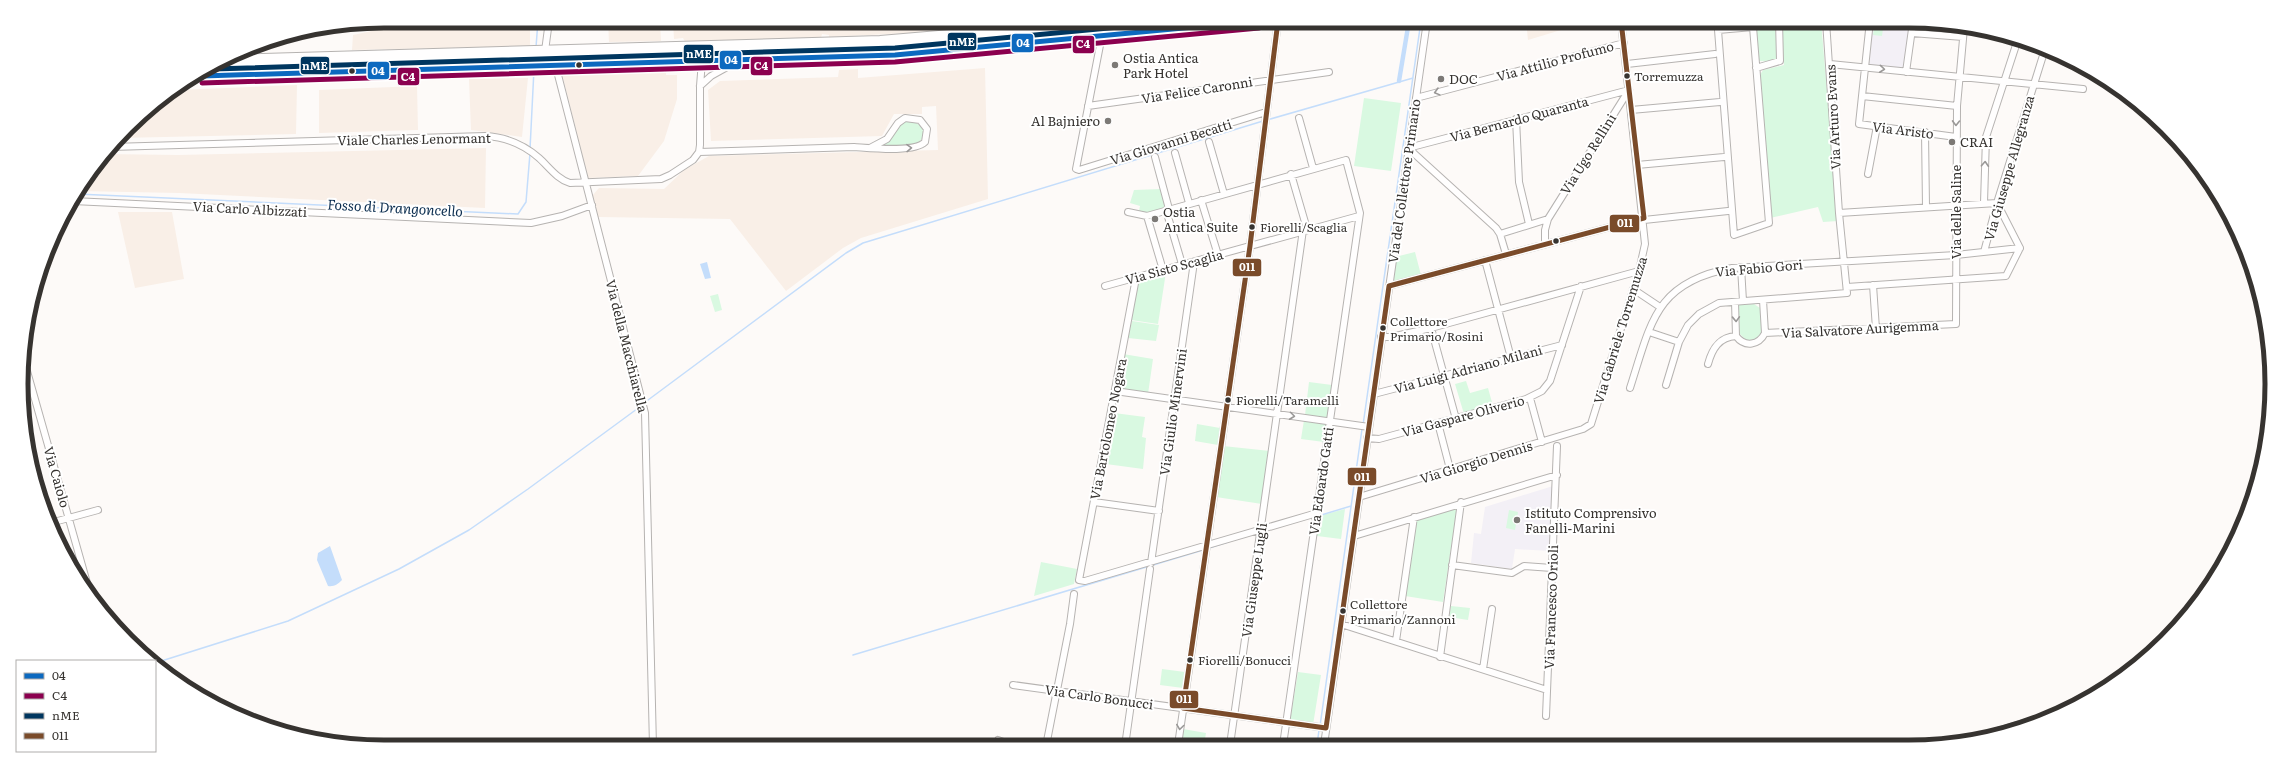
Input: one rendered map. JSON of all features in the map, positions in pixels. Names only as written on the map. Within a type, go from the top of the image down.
[{"type":"main road","points":[[206,76],[526,59],[545,51],[880,40],[1021,28]]},
{"type":"main road","points":[[539,62],[905,45],[1097,28]]},
{"type":"main road","points":[[240,59],[526,59],[539,62],[702,61],[900,55],[1180,28]]},
{"type":"main road","points":[[224,67],[526,59]]},
{"type":"street","points":[[545,51],[548,28]]},
{"type":"street","points":[[1179,740],[1225,407],[1250,246],[1277,28]]},
{"type":"street","name":"Via del Collettore Primario","points":[[1325,740],[1426,28]]},
{"type":"street","name":"Via Gabriele Torremuzza","points":[[1590,424],[1645,249],[1644,219],[1622,28]]},
{"type":"street","points":[[1741,28],[1718,30],[1734,235],[1769,224],[1753,28]]},
{"type":"street","points":[[1756,68],[1780,61],[1779,28]]},
{"type":"street","name":"Via Arturo Evans","points":[[1827,28],[1839,213],[1847,290]]},
{"type":"street","name":"Via Aristo","points":[[1869,28],[1859,124],[1956,136]]},
{"type":"street","points":[[1906,72],[1912,28]]},
{"type":"street","name":"Via delle Saline","points":[[1956,324],[1956,136],[1959,78],[1964,32]]},
{"type":"street","points":[[1912,33],[1963,37]]},
{"type":"street","points":[[1088,106],[1102,35]]},
{"type":"street","name":"Via Attilio Profumo","points":[[1416,98],[1624,43]]},
{"type":"street","points":[[1984,203],[1986,136],[2016,45]]},
{"type":"street","points":[[1627,64],[1715,54]]},
{"type":"street","name":"Via Giuseppe Allegranza","points":[[1984,252],[1997,203],[2043,54]]},
{"type":"street","points":[[700,86],[711,76],[739,60]]},
{"type":"street","points":[[702,61],[700,86],[701,134],[699,152],[918,147],[926,140],[927,129],[920,120],[905,118],[898,123],[887,139],[870,148]]},
{"type":"street","points":[[1830,64],[1959,78],[2083,89]]},
{"type":"street","name":"Via della Macchiarella","points":[[557,71],[644,413],[653,740]]},
{"type":"street","name":"Via Felice Caronni","points":[[1088,106],[1271,78],[1329,72]]},
{"type":"street","name":"Via Bernardo Quaranta","points":[[1408,148],[1629,90]]},
{"type":"street","name":"Via Ugo Rellini","points":[[1548,219],[1629,90]]},
{"type":"street","points":[[1862,96],[1957,106]]},
{"type":"street","points":[[1631,110],[1720,102]]},
{"type":"street","name":"Via Giovanni Becatti","points":[[1088,106],[1076,169],[1079,170],[1266,115]]},
{"type":"street","points":[[1128,212],[1147,216],[1313,168],[1299,118]]},
{"type":"street","points":[[1516,119],[1519,182],[1529,224]]},
{"type":"street","points":[[1868,174],[1877,126]]},
{"type":"street","points":[[1926,132],[1926,207]]},
{"type":"street","name":"Viale Charles Lenormant","points":[[117,148],[485,136],[504,139],[522,145],[563,180],[572,183],[664,178],[692,160],[699,152]]},
{"type":"street","points":[[1209,142],[1224,194]]},
{"type":"street","points":[[1408,148],[1496,228],[1500,234],[1506,254]]},
{"type":"street","points":[[1175,153],[1189,203]]},
{"type":"street","points":[[1155,157],[1182,264]]},
{"type":"street","points":[[1637,165],[1724,157]]},
{"type":"street","name":"Via Edoardo Gatti","points":[[1284,740],[1360,213],[1346,160],[1313,168]]},
{"type":"street","points":[[1291,174],[1305,230]]},
{"type":"street","points":[[1202,200],[1218,255]]},
{"type":"street","name":"Via Carlo Albizzati","points":[[79,201],[531,223],[562,216],[592,205]]},
{"type":"street","points":[[1666,385],[1680,342],[1688,325],[1699,314],[1719,303],[1763,300],[1847,290],[1873,284],[2006,276],[2020,248],[1997,203],[1956,204],[1839,213]]},
{"type":"street","points":[[1389,286],[1506,254],[1644,219],[1728,211]]},
{"type":"street","points":[[1147,216],[1163,270]]},
{"type":"street","name":"Via Sisto Scaglia","points":[[1106,286],[1359,216]]},
{"type":"street","points":[[1500,234],[1548,219],[1545,230],[1545,244]]},
{"type":"street","name":"Via Giuseppe Lugli","points":[[1231,740],[1277,414],[1305,230]]},
{"type":"street","name":"Via Fabio Gori","points":[[1630,388],[1649,332],[1660,307],[1667,298],[1690,280],[1709,272],[1741,267],[1956,255],[2020,248]]},
{"type":"street","points":[[1485,260],[1511,358]]},
{"type":"street","name":"Via Giulio Minervini","points":[[1126,740],[1194,262]]},
{"type":"street","points":[[1741,267],[1743,301]]},
{"type":"street","points":[[1381,338],[1431,328],[1639,271]]},
{"type":"street","name":"Via Bartolomeo Nogara","points":[[1136,278],[1094,502],[1079,573],[1080,580],[1151,566]]},
{"type":"street","points":[[1873,284],[1876,329]]},
{"type":"street","name":"Via Gaspare Oliverio","points":[[1367,438],[1379,439],[1530,398],[1542,391],[1548,384],[1581,286]]},
{"type":"street","points":[[1633,289],[1660,307]]},
{"type":"street","points":[[1735,302],[1736,336],[1742,342],[1750,344],[1759,340],[1765,333],[1763,300]]},
{"type":"street","name":"Via Salvatore Aurigemma","points":[[1765,333],[1876,329],[1956,324]]},
{"type":"street","points":[[1431,328],[1456,418]]},
{"type":"street","points":[[1649,332],[1680,342]]},
{"type":"street","points":[[1708,364],[1715,346],[1723,340],[1736,336]]},
{"type":"street","name":"Via Luigi Adriano Milani","points":[[1374,394],[1562,345]]},
{"type":"street","name":"Via Caiolo","points":[[28,376],[87,581]]},
{"type":"street","points":[[1115,391],[1369,427]]},
{"type":"street","points":[[1530,398],[1542,442]]},
{"type":"street","points":[[1438,423],[1450,469]]},
{"type":"street","name":"Via Giorgio Dennis","points":[[1359,497],[1542,442],[1583,429],[1590,424]]},
{"type":"street","name":"Via Francesco Orioli","points":[[1546,716],[1557,446]]},
{"type":"street","points":[[1354,536],[1461,502],[1557,475]]},
{"type":"street","points":[[1094,502],[1159,511]]},
{"type":"street","points":[[1440,657],[1461,502]]},
{"type":"street","points":[[56,522],[98,510]]},
{"type":"street","points":[[1151,566],[1206,550],[1261,530],[1317,513]]},
{"type":"street","points":[[1396,642],[1414,517]]},
{"type":"street","points":[[1452,565],[1512,573],[1524,566],[1552,568]]},
{"type":"street","points":[[1047,740],[1074,594]]},
{"type":"street","points":[[1483,669],[1492,609]]},
{"type":"street","points":[[1341,624],[1440,657],[1483,669],[1547,690]]},
{"type":"street","name":"Via Carlo Bonucci","points":[[1013,685],[1326,728]]},
{"type":"shaded area","points":[[386,28],[530,28],[530,46],[352,50],[353,35]]},
{"type":"shaded area","points":[[608,28],[660,28],[661,41],[609,42]]},
{"type":"shaded area","points":[[673,28],[949,28],[949,31],[829,37],[829,35],[822,34],[821,38],[686,44],[683,38],[674,39]]},
{"type":"shaded area","points":[[1527,28],[1568,28],[1528,40]]},
{"type":"shaded area","points":[[1872,28],[1909,28],[1904,68],[1868,66]]},
{"type":"shaded area","points":[[666,67],[666,75],[677,75],[677,99],[664,141],[638,176],[588,178],[562,74],[565,73],[564,68]]},
{"type":"shaded area","points":[[985,68],[988,199],[861,238],[843,248],[786,291],[730,219],[598,217],[592,196],[599,188],[664,189],[684,170],[709,156],[938,150],[936,106],[922,107],[922,114],[894,114],[882,136],[711,141],[708,90],[720,81],[838,77],[839,70],[858,69],[858,78]]},
{"type":"shaded area","points":[[528,78],[522,137],[471,130],[469,79]]},
{"type":"shaded area","points":[[297,85],[296,134],[127,138],[149,116],[184,90]]},
{"type":"shaded area","points":[[417,86],[418,130],[319,133],[319,90]]},
{"type":"shaded area","points":[[486,148],[485,208],[179,193],[85,191],[112,154],[178,155]]},
{"type":"shaded area","points":[[118,212],[172,212],[184,279],[135,288]]},
{"type":"shaded area","name":"Istituto Comprensivo Fanelli-Marini","points":[[1553,486],[1550,551],[1515,549],[1512,569],[1471,563],[1474,533],[1481,534],[1485,507]]},
{"type":"green space","points":[[949,28],[982,28],[949,31]]},
{"type":"green space","points":[[1752,28],[1775,28],[1777,59],[1775,62],[1759,61]]},
{"type":"green space","points":[[1781,28],[1822,28],[1838,221],[1823,222],[1818,207],[1770,218],[1760,75],[1763,70],[1784,65]]},
{"type":"green space","points":[[1874,28],[1883,28],[1882,36],[1873,35]]},
{"type":"green space","points":[[1364,98],[1401,103],[1391,171],[1354,166]]},
{"type":"green space","points":[[908,120],[918,124],[922,128],[922,139],[913,145],[897,147],[881,146],[889,140],[900,125]]},
{"type":"green space","points":[[1161,189],[1166,208],[1147,213],[1139,211],[1140,206],[1130,203],[1134,190]]},
{"type":"green space","points":[[1415,252],[1421,275],[1395,282],[1392,279],[1395,257]]},
{"type":"green space","points":[[1166,272],[1158,324],[1131,320],[1139,279]]},
{"type":"green space","points":[[718,294],[722,310],[715,312],[710,296]]},
{"type":"green space","points":[[1754,304],[1760,308],[1763,332],[1760,339],[1748,342],[1738,332],[1737,305]]},
{"type":"green space","points":[[1132,321],[1159,325],[1156,341],[1128,338]]},
{"type":"green space","points":[[1123,354],[1153,359],[1148,394],[1118,389]]},
{"type":"green space","points":[[1466,381],[1470,393],[1488,388],[1493,406],[1464,414],[1455,384]]},
{"type":"green space","points":[[1309,382],[1332,385],[1328,418],[1305,415]]},
{"type":"green space","points":[[1114,413],[1145,417],[1142,437],[1146,438],[1143,469],[1106,464]]},
{"type":"green space","points":[[1304,420],[1327,423],[1324,442],[1301,439]]},
{"type":"green space","points":[[1197,424],[1220,428],[1218,445],[1195,441]]},
{"type":"green space","points":[[1223,446],[1270,451],[1262,504],[1216,497]]},
{"type":"green space","points":[[1457,507],[1443,602],[1405,596],[1416,520]]},
{"type":"green space","points":[[1345,509],[1341,539],[1317,536],[1319,516]]},
{"type":"green space","points":[[1509,510],[1518,512],[1515,530],[1506,528]]},
{"type":"green space","points":[[1041,562],[1077,569],[1074,584],[1034,596]]},
{"type":"green space","points":[[1451,606],[1470,608],[1468,620],[1449,617]]},
{"type":"green space","points":[[1162,669],[1185,672],[1183,688],[1160,685]]},
{"type":"green space","points":[[1298,672],[1321,675],[1313,725],[1290,721]]},
{"type":"green space","points":[[1183,729],[1206,733],[1205,740],[1181,740]]},
{"type":"water","points":[[707,262],[711,278],[705,279],[700,264]]},
{"type":"water","points":[[330,546],[342,580],[336,585],[328,586],[317,560],[318,553]]},
{"type":"waterway","name":"Fosso di Drangoncello","points":[[536,47],[537,28]]},
{"type":"waterway","points":[[1399,81],[1408,28]]},
{"type":"waterway","points":[[1363,425],[1420,28]]},
{"type":"waterway","name":"Fosso di Drangoncello","points":[[530,149],[534,69]]},
{"type":"waterway","points":[[1267,120],[1413,78]]},
{"type":"waterway","points":[[644,403],[846,253],[863,243],[1263,121]]},
{"type":"waterway","name":"Fosso di Drangoncello","points":[[83,194],[518,214],[526,202],[530,153]]},
{"type":"waterway","points":[[161,661],[288,621],[399,569],[469,530],[528,489],[641,406]]},
{"type":"waterway","points":[[1320,726],[1362,429]]},
{"type":"waterway","points":[[1318,516],[1351,506]]},
{"type":"waterway","points":[[1209,548],[1228,542]]},
{"type":"waterway","points":[[853,655],[1203,550]]},
{"type":"waterway","points":[[1318,740],[1319,730]]},
{"type":"transit line","name":"nME","points":[[220,69],[895,48],[1108,28]]},
{"type":"transit line","name":"04","points":[[206,76],[895,55],[1183,28]]},
{"type":"transit line","name":"C4","points":[[202,83],[895,62],[1259,28]]},
{"type":"transit line","name":"011","points":[[1277,28],[1250,246],[1183,708],[1326,728],[1389,286],[1644,218],[1622,28]]},
{"type":"place","name":"Ostia Antica Park Hotel","points":[[1115,65]]},
{"type":"place","name":"Torremuzza","points":[[1627,76]]},
{"type":"place","name":"DOC","points":[[1441,79]]},
{"type":"place","name":"Al Bajniero","points":[[1108,121]]},
{"type":"place","name":"CRAI","points":[[1952,142]]},
{"type":"place","name":"Ostia Antica Suite","points":[[1155,219]]},
{"type":"place","name":"Fiorelli/Scaglia","points":[[1252,227]]},
{"type":"place","name":"Collettore Primario/Rosini","points":[[1383,328]]},
{"type":"place","name":"Fiorelli/Taramelli","points":[[1228,400]]},
{"type":"place","name":"Istituto Comprensivo Fanelli-Marini","points":[[1517,520]]},
{"type":"place","name":"Collettore Primario/Zannoni","points":[[1343,611]]},
{"type":"place","name":"Fiorelli/Bonucci","points":[[1190,660]]}]
